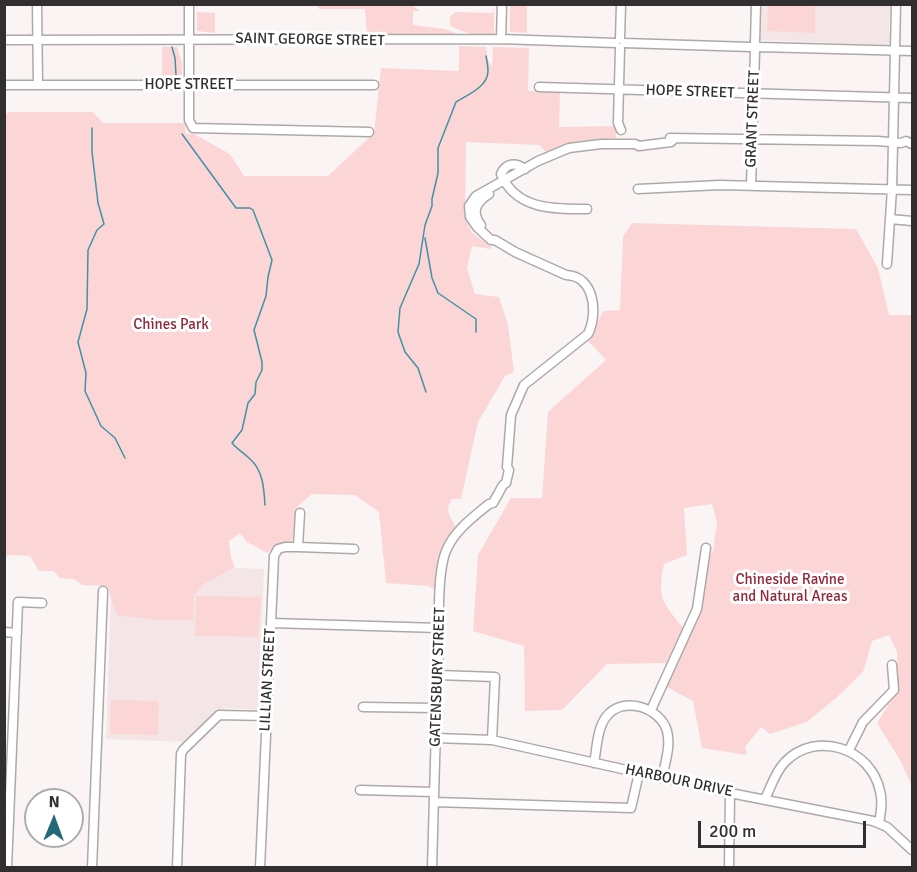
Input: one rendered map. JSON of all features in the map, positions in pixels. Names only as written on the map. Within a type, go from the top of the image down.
[{"type":"street","points":[[37,4],[38,85]]},
{"type":"street","points":[[189,4],[189,120],[193,128],[369,132]]},
{"type":"street","points":[[501,39],[502,4]]},
{"type":"street","points":[[621,4],[618,123],[621,130]]},
{"type":"street","name":"GRANT STREET","points":[[751,186],[756,4]]},
{"type":"street","points":[[887,264],[896,143],[894,97],[896,4]]},
{"type":"street","name":"SAINT GEORGE STREET","points":[[4,40],[501,39],[536,42],[912,51]]},
{"type":"street","name":"HOPE STREET","points":[[4,85],[374,85]]},
{"type":"street","name":"HOPE STREET","points":[[539,87],[912,98]]},
{"type":"street","points":[[506,182],[574,149],[601,144],[658,145],[686,137],[896,143]]},
{"type":"street","points":[[574,149],[568,148],[552,154],[525,169],[518,164],[512,164],[502,171],[502,177],[520,198],[538,206],[587,209]]},
{"type":"street","name":"GATENSBURY STREET","points":[[432,867],[439,628],[442,569],[447,550],[460,530],[493,503],[506,483],[511,415],[517,398],[534,378],[576,341],[588,334],[594,305],[591,294],[581,281],[572,275],[566,275],[515,252],[495,240],[478,221],[476,207],[485,197],[506,182]]},
{"type":"street","points":[[638,189],[720,185],[912,190]]},
{"type":"street","points":[[890,219],[912,221]]},
{"type":"street","points":[[300,513],[298,547],[354,549]]},
{"type":"street","name":"LILLIAN STREET","points":[[260,867],[274,556],[278,549],[298,547]]},
{"type":"street","points":[[651,710],[697,609],[706,548]]},
{"type":"street","points":[[92,867],[103,591]]},
{"type":"street","points":[[7,867],[18,602],[42,603]]},
{"type":"street","points":[[271,623],[439,628]]},
{"type":"street","points":[[4,632],[17,633]]},
{"type":"street","points":[[849,750],[863,722],[894,690],[892,665]]},
{"type":"street","points":[[438,675],[495,677],[492,740]]},
{"type":"street","points":[[594,763],[601,726],[609,713],[627,706],[651,710],[665,726],[668,736],[668,749],[662,778]]},
{"type":"street","points":[[363,707],[436,708]]},
{"type":"street","points":[[177,867],[183,750],[219,715],[226,713],[267,716]]},
{"type":"street","name":"HARBOUR DRIVE","points":[[436,738],[492,740],[730,793],[879,823],[887,827],[912,850]]},
{"type":"street","points":[[765,799],[779,770],[793,755],[821,746],[837,746],[849,750],[865,763],[878,783],[881,797],[879,823]]},
{"type":"street","points":[[360,790],[434,797],[630,808],[639,773]]},
{"type":"street","points":[[729,867],[730,793]]},
{"type":"shaded area","points":[[760,5],[890,5],[891,41],[888,45],[760,40]]},
{"type":"shaded area","points":[[264,569],[259,710],[225,708],[216,711],[184,742],[106,739],[112,571]]},
{"type":"green space","points":[[317,5],[412,5],[420,11],[413,11],[413,25],[445,29],[465,37],[367,36],[365,9],[319,9]]},
{"type":"green space","points":[[494,5],[494,35],[477,37],[450,26],[450,17],[455,12],[493,13]]},
{"type":"green space","points":[[510,5],[527,5],[527,33],[510,32]]},
{"type":"green space","points":[[768,5],[815,5],[815,33],[767,31]]},
{"type":"green space","points":[[197,12],[215,13],[215,33],[197,31]]},
{"type":"green space","name":"Chines Park","points":[[459,46],[486,47],[488,60],[492,67],[493,47],[529,48],[528,91],[560,92],[559,127],[616,126],[616,138],[577,141],[546,152],[539,145],[466,142],[465,219],[472,233],[492,247],[490,249],[472,246],[467,268],[475,294],[499,297],[508,325],[514,372],[505,376],[478,422],[461,499],[452,499],[448,506],[456,527],[441,557],[436,590],[428,586],[386,583],[379,512],[355,495],[312,494],[297,507],[292,542],[275,547],[267,553],[247,542],[240,533],[229,541],[235,567],[204,584],[194,596],[193,620],[156,620],[117,615],[107,586],[82,585],[74,579],[60,578],[53,571],[39,571],[30,556],[9,555],[5,557],[5,114],[10,112],[93,112],[103,123],[185,123],[186,134],[194,134],[230,154],[244,176],[328,176],[374,133],[381,68],[459,71]]},
{"type":"green space","points":[[162,47],[177,47],[182,63],[182,77],[177,82],[162,82]]},
{"type":"green space","name":"Chineside Ravine and Natural Areas","points":[[632,223],[856,229],[878,268],[889,315],[912,315],[912,786],[900,760],[877,723],[898,690],[897,652],[889,635],[872,641],[863,672],[807,722],[770,734],[761,727],[745,747],[747,755],[702,748],[693,701],[665,686],[698,612],[706,561],[713,551],[717,522],[712,504],[684,508],[687,555],[664,564],[661,593],[670,612],[683,628],[666,663],[607,664],[562,710],[525,711],[524,646],[473,631],[478,555],[511,498],[542,498],[548,412],[606,360],[588,341],[603,311],[620,310],[623,237]]},
{"type":"green space","points":[[196,596],[261,597],[258,637],[195,636]]},
{"type":"green space","points":[[111,700],[159,701],[158,735],[110,734]]},
{"type":"waterway","points":[[172,47],[176,75]]},
{"type":"waterway","points":[[426,392],[418,368],[405,352],[398,332],[400,308],[419,264],[425,225],[432,206],[438,173],[438,148],[456,102],[485,82],[488,71],[486,56]]},
{"type":"waterway","points":[[92,128],[92,152],[98,203],[104,224],[97,230],[88,250],[87,309],[78,342],[86,373],[85,391],[101,426],[115,438],[125,458]]},
{"type":"waterway","points":[[182,134],[236,208],[253,210],[272,260],[266,296],[254,330],[262,370],[256,382],[255,394],[248,403],[242,430],[232,443],[258,469],[262,480],[265,505]]},
{"type":"waterway","points":[[425,238],[432,278],[438,293],[476,319],[476,332]]}]
